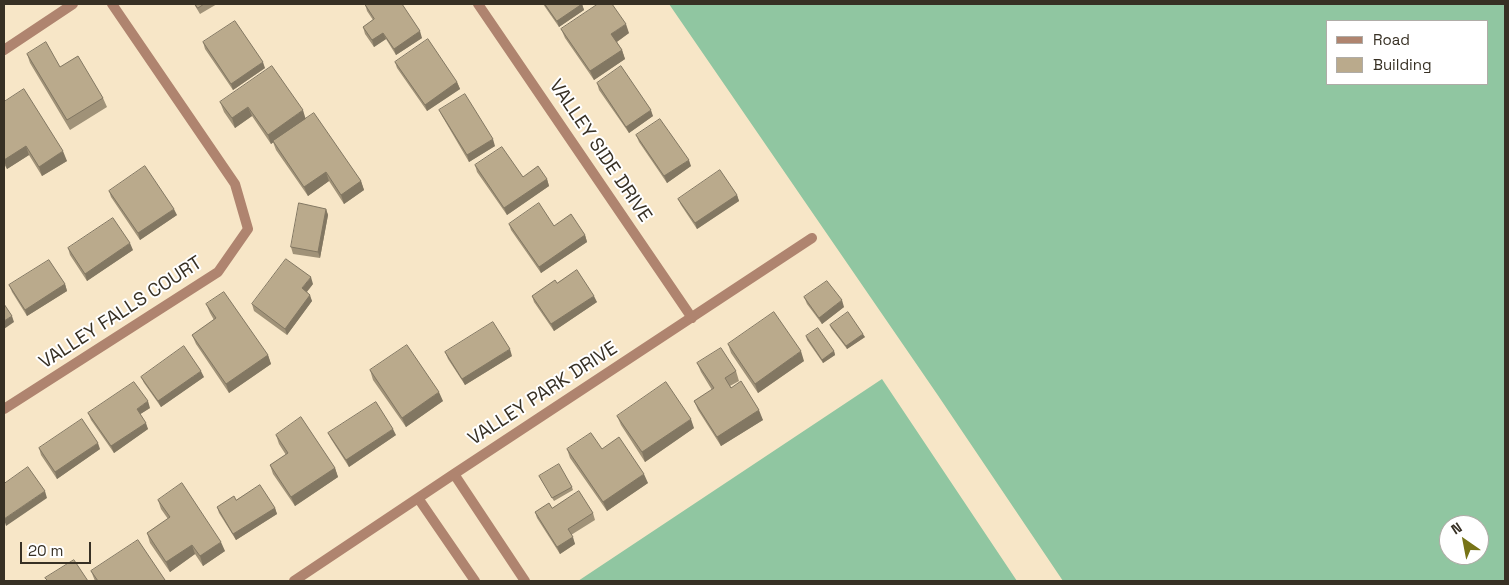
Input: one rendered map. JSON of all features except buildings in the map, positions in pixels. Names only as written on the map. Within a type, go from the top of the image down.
[{"type":"street","points":[[4,50],[73,4]]},
{"type":"street","name":"VALLEY FALLS COURT","points":[[4,409],[218,272],[248,229],[235,184],[112,4]]},
{"type":"street","name":"VALLEY SIDE DRIVE","points":[[478,4],[692,318]]},
{"type":"street","name":"VALLEY PARK DRIVE","points":[[294,581],[812,238]]},
{"type":"street","points":[[454,474],[525,581]]},
{"type":"street","points":[[418,498],[475,581]]},
{"type":"green space","points":[[669,4],[1505,4],[1505,581],[1063,581]]},
{"type":"green space","points":[[882,379],[1017,581],[578,581]]}]
